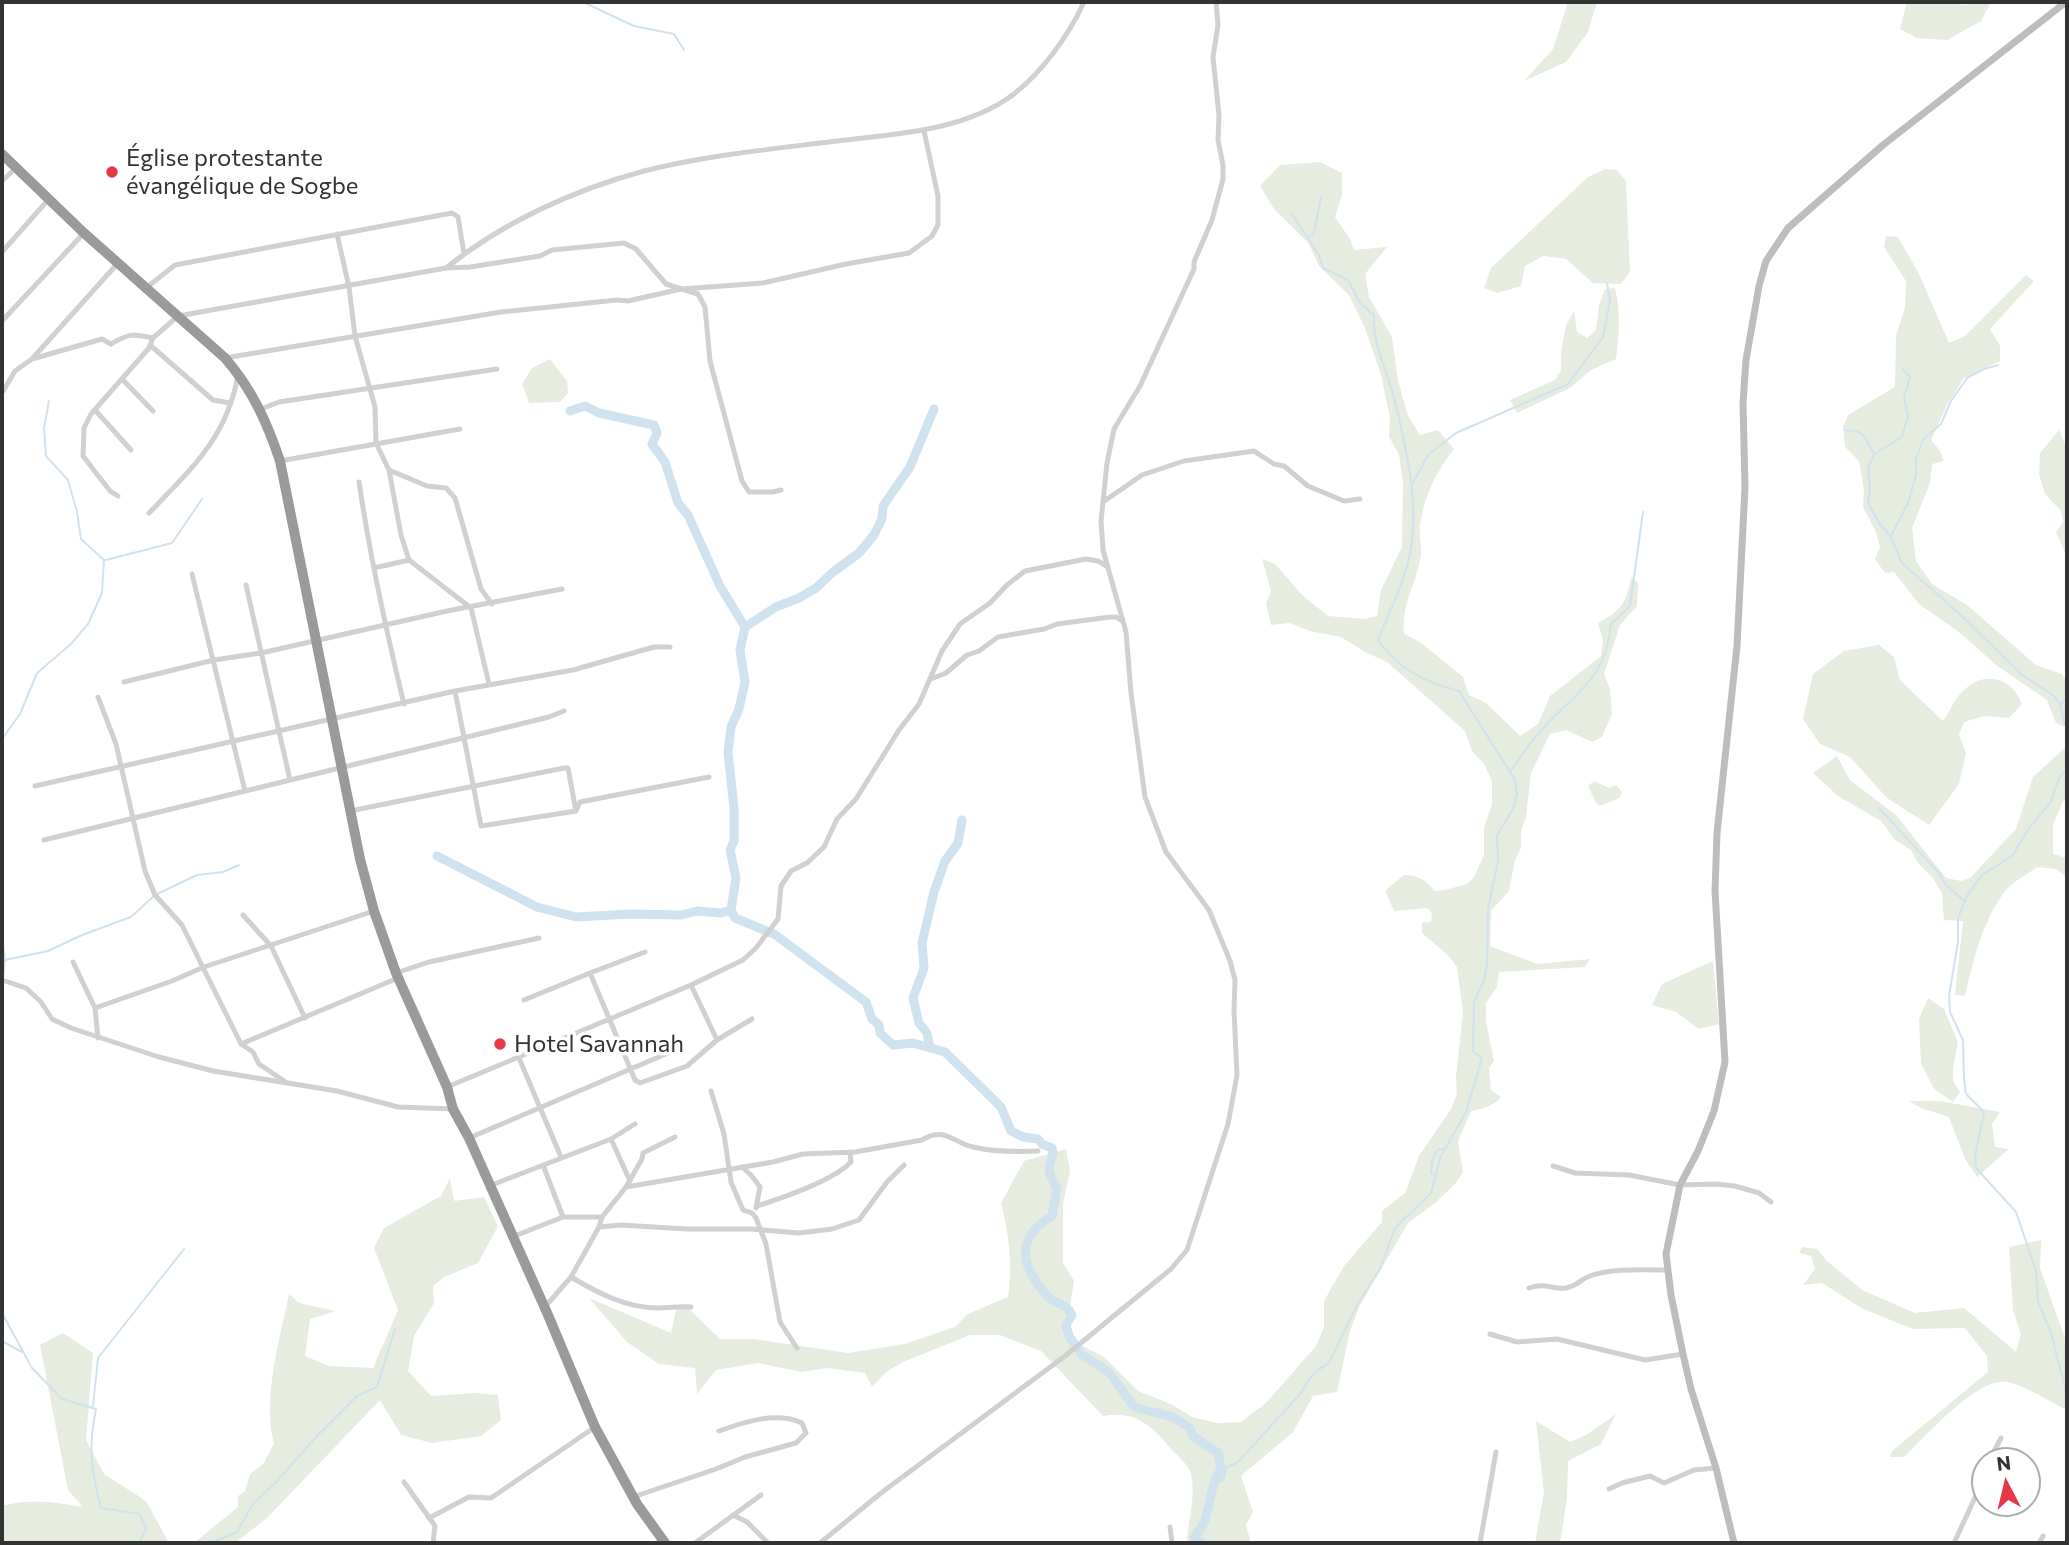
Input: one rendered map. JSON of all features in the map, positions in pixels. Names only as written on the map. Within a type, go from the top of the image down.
[{"type":"highway","points":[[2,154],[84,233],[225,358],[261,409],[280,461],[350,811],[374,911],[397,975],[447,1087],[453,1109],[469,1138],[595,1427],[633,1497],[665,1543]]},
{"type":"main road","points":[[1734,1543],[1716,1468],[1691,1389],[1666,1254],[1680,1185],[1698,1151],[1714,1111],[1725,1062],[1715,891],[1717,833],[1737,646],[1745,486],[1743,403],[1751,325],[1766,261],[1788,228],[1883,145],[2066,2]]},
{"type":"street","points":[[446,268],[464,254],[523,219],[580,190],[646,171],[740,153],[924,131],[983,112],[1014,93],[1046,62],[1076,20],[1084,2]]},
{"type":"street","points":[[820,1543],[881,1493],[1076,1346],[1171,1269],[1187,1250],[1228,1124],[1237,1075],[1235,980],[1209,910],[1166,852],[1145,797],[1126,632],[1103,550],[1103,502],[1114,429],[1146,375],[1194,269],[1194,262],[1212,220],[1223,179],[1213,49],[1218,25],[1216,2]]},
{"type":"street","points":[[225,358],[501,312],[628,301],[681,289],[763,283],[909,253],[932,236],[939,225],[938,196],[924,131]]},
{"type":"street","points":[[2,181],[16,168]]},
{"type":"street","points":[[2,252],[48,200]]},
{"type":"street","points":[[146,288],[175,265],[452,213],[458,217],[464,254]]},
{"type":"street","points":[[2,321],[84,233]]},
{"type":"street","points":[[337,234],[349,287],[355,336],[375,407],[376,443],[389,470],[401,535],[409,560],[471,608],[489,684]]},
{"type":"street","points":[[118,496],[110,491],[83,456],[84,428],[95,410],[152,341],[178,316],[446,268],[540,256],[552,250],[624,243],[636,249],[666,284],[698,294],[705,307],[710,361],[742,481],[749,492],[781,490]]},
{"type":"street","points":[[2,393],[15,371],[32,359],[118,262]]},
{"type":"street","points":[[32,359],[102,339],[111,344],[118,338],[134,334],[152,341],[213,400],[230,402]]},
{"type":"street","points":[[261,409],[279,402],[497,369]]},
{"type":"street","points":[[149,513],[196,463],[219,433],[237,372]]},
{"type":"street","points":[[122,379],[153,411]]},
{"type":"street","points":[[95,410],[131,450]]},
{"type":"street","points":[[280,461],[460,429]]},
{"type":"street","points":[[1103,502],[1142,475],[1184,461],[1254,451],[1274,464],[1284,466],[1308,486],[1344,501],[1360,499]]},
{"type":"street","points":[[389,470],[427,486],[446,488],[455,498],[481,589],[492,604]]},
{"type":"street","points":[[359,482],[366,533],[404,704]]},
{"type":"street","points":[[447,1087],[691,985],[744,960],[778,919],[781,886],[791,871],[807,863],[824,847],[837,819],[856,799],[899,730],[919,704],[942,651],[960,624],[990,603],[1025,571],[1086,559],[1098,561],[1108,567]]},
{"type":"street","points":[[374,568],[409,560]]},
{"type":"street","points":[[192,574],[245,791]]},
{"type":"street","points":[[246,585],[290,780]]},
{"type":"street","points":[[124,682],[214,660],[261,653],[562,589]]},
{"type":"street","points":[[931,679],[946,673],[967,655],[979,651],[998,637],[1044,629],[1056,624],[1110,617],[1122,621]]},
{"type":"street","points":[[35,786],[454,691],[573,670],[654,647],[670,647]]},
{"type":"street","points":[[454,691],[481,827],[576,811]]},
{"type":"street","points":[[98,697],[116,744],[145,871],[155,895],[182,925],[241,1044],[253,1052],[259,1064],[290,1085]]},
{"type":"street","points":[[44,841],[549,717],[564,711]]},
{"type":"street","points":[[350,811],[568,768],[576,811]]},
{"type":"street","points":[[576,811],[580,803],[709,777]]},
{"type":"street","points":[[95,1008],[204,967],[374,911]]},
{"type":"street","points":[[243,915],[271,946],[305,1018]]},
{"type":"street","points":[[241,1044],[429,962],[539,938]]},
{"type":"street","points":[[524,1000],[645,952]]},
{"type":"street","points":[[73,962],[95,1008],[99,1038]]},
{"type":"street","points":[[590,973],[629,1069],[640,1083],[687,1066],[717,1040],[752,1018]]},
{"type":"street","points":[[5,981],[26,988],[41,1002],[52,1019],[99,1038],[199,1067],[290,1085],[337,1091],[398,1107],[453,1109]]},
{"type":"street","points":[[691,985],[717,1040]]},
{"type":"street","points":[[469,1138],[668,1053]]},
{"type":"street","points":[[519,1058],[561,1157]]},
{"type":"street","points":[[711,1091],[724,1134],[728,1169],[743,1210],[752,1213],[761,1230],[772,1266],[780,1322],[797,1348]]},
{"type":"street","points":[[489,1186],[611,1139],[635,1124]]},
{"type":"street","points":[[628,1184],[741,1167],[803,1154],[850,1152],[922,1140],[931,1134],[949,1135],[970,1146],[1012,1153],[1038,1151]]},
{"type":"street","points":[[544,1308],[571,1277],[602,1217],[628,1184],[643,1153],[675,1137]]},
{"type":"street","points":[[611,1139],[628,1184]]},
{"type":"street","points":[[757,1206],[796,1192],[844,1168],[851,1161],[850,1152]]},
{"type":"street","points":[[543,1165],[563,1217]]},
{"type":"street","points":[[599,1227],[621,1225],[799,1233],[845,1226],[859,1220],[887,1182],[904,1165]]},
{"type":"street","points":[[741,1167],[760,1187],[757,1206],[752,1213]]},
{"type":"street","points":[[1553,1167],[1576,1173],[1629,1175],[1680,1185],[1735,1186],[1759,1193],[1771,1202]]},
{"type":"street","points":[[512,1237],[563,1217],[602,1217]]},
{"type":"street","points":[[1529,1288],[1541,1283],[1563,1289],[1578,1285],[1587,1277],[1600,1274],[1628,1270],[1667,1270]]},
{"type":"street","points":[[571,1277],[595,1291],[635,1306],[691,1307]]},
{"type":"street","points":[[1490,1334],[1517,1342],[1557,1339],[1645,1360],[1683,1354]]},
{"type":"street","points":[[633,1497],[745,1457],[796,1443],[806,1433],[803,1423],[793,1420],[749,1420],[719,1431]]},
{"type":"street","points":[[429,1518],[469,1497],[491,1499],[595,1427]]},
{"type":"street","points":[[1996,1447],[2001,1438]]},
{"type":"street","points":[[1480,1543],[1496,1452]]},
{"type":"street","points":[[1609,1489],[1650,1476],[1664,1483],[1694,1470],[1716,1468]]},
{"type":"street","points":[[404,1482],[435,1526],[433,1543]]},
{"type":"street","points":[[695,1543],[761,1495]]},
{"type":"street","points":[[1954,1543],[1971,1506]]},
{"type":"street","points":[[733,1515],[747,1521],[767,1542]]},
{"type":"street","points":[[1170,1527],[1172,1543]]},
{"type":"street","points":[[2039,1543],[2043,1536]]},
{"type":"shaded area","points":[[1568,2],[1597,2],[1588,32],[1566,62],[1524,81],[1553,49]]},
{"type":"shaded area","points":[[1907,2],[1955,2],[1961,5],[1991,2],[1981,21],[1947,40],[1917,38],[1900,29]]},
{"type":"shaded area","points":[[1320,162],[1342,173],[1342,195],[1335,217],[1354,250],[1387,247],[1365,274],[1369,297],[1392,337],[1398,381],[1408,416],[1420,435],[1438,430],[1454,449],[1436,476],[1424,505],[1420,527],[1421,555],[1405,612],[1404,634],[1420,642],[1463,677],[1469,695],[1486,703],[1520,736],[1538,724],[1550,696],[1601,656],[1603,640],[1598,623],[1622,605],[1631,577],[1638,583],[1637,606],[1620,625],[1604,674],[1610,689],[1612,714],[1602,737],[1592,742],[1566,730],[1550,734],[1531,773],[1526,817],[1521,831],[1521,848],[1515,860],[1509,891],[1491,911],[1490,946],[1537,964],[1590,959],[1585,967],[1499,972],[1497,987],[1486,1003],[1486,1022],[1494,1061],[1489,1068],[1491,1090],[1501,1097],[1491,1105],[1471,1111],[1458,1141],[1463,1172],[1455,1184],[1434,1204],[1408,1223],[1360,1305],[1350,1331],[1337,1392],[1313,1396],[1293,1432],[1241,1476],[1253,1512],[1246,1525],[1251,1543],[1187,1543],[1193,1489],[1187,1466],[1142,1422],[1125,1415],[1103,1416],[1041,1351],[1000,1335],[970,1335],[903,1362],[886,1372],[872,1387],[865,1373],[827,1368],[802,1372],[758,1363],[716,1370],[697,1394],[695,1368],[659,1364],[627,1342],[589,1298],[671,1333],[677,1305],[689,1309],[720,1339],[754,1339],[848,1353],[905,1344],[955,1327],[968,1314],[1008,1297],[1009,1249],[1001,1203],[1024,1161],[1066,1149],[1070,1171],[1063,1204],[1063,1263],[1074,1281],[1065,1337],[1104,1357],[1138,1391],[1173,1405],[1192,1417],[1218,1423],[1241,1422],[1266,1403],[1316,1346],[1324,1327],[1324,1301],[1344,1266],[1382,1222],[1382,1211],[1405,1193],[1419,1156],[1451,1109],[1457,1094],[1456,1076],[1463,1013],[1457,967],[1448,955],[1422,933],[1422,923],[1431,922],[1432,913],[1427,908],[1394,911],[1385,891],[1404,875],[1421,879],[1435,891],[1467,884],[1474,877],[1484,855],[1484,827],[1492,805],[1492,781],[1484,764],[1472,751],[1465,731],[1387,662],[1341,637],[1310,631],[1289,623],[1271,625],[1266,604],[1271,591],[1262,559],[1275,564],[1302,595],[1328,616],[1365,619],[1377,616],[1381,590],[1402,547],[1403,483],[1399,454],[1389,437],[1390,418],[1381,375],[1365,328],[1349,295],[1319,266],[1309,244],[1274,209],[1260,186],[1280,165]]},
{"type":"shaded area","points":[[1605,169],[1617,170],[1626,181],[1630,272],[1621,284],[1593,283],[1566,259],[1543,256],[1525,266],[1521,286],[1497,293],[1484,288],[1491,268],[1588,177]]},
{"type":"shaded area","points":[[1886,236],[1898,237],[1919,274],[1949,343],[1965,336],[2026,275],[2034,281],[1990,329],[2000,346],[2000,361],[1964,378],[1947,405],[1931,440],[1944,461],[1932,464],[1930,483],[1912,528],[1916,561],[1932,584],[1967,605],[2036,665],[2062,674],[2067,682],[2067,728],[2056,723],[2047,700],[1996,665],[1959,632],[1919,604],[1894,572],[1885,573],[1875,559],[1880,547],[1876,532],[1863,507],[1864,490],[1859,461],[1845,447],[1843,427],[1848,415],[1895,387],[1896,335],[1905,308],[1906,281],[1884,247]]},
{"type":"shaded area","points":[[1615,288],[1619,324],[1616,359],[1591,370],[1570,388],[1517,413],[1510,400],[1555,380],[1561,370],[1566,325],[1574,311],[1577,332],[1587,338],[1596,330],[1599,305],[1605,289]]},
{"type":"shaded area","points":[[550,359],[567,381],[568,393],[560,402],[529,403],[522,384],[532,368]]},
{"type":"shaded area","points":[[2059,430],[2067,448],[2067,565],[2066,555],[2056,532],[2063,522],[2061,511],[2045,494],[2039,474],[2040,453]]},
{"type":"shaded area","points":[[1879,645],[1894,657],[1900,680],[1943,721],[1961,693],[1978,681],[1987,679],[1995,679],[2011,687],[2022,704],[2009,718],[1984,716],[1964,722],[1959,734],[1966,753],[1959,784],[1929,825],[1887,798],[1850,757],[1820,744],[1803,719],[1813,674],[1844,651]]},
{"type":"shaded area","points":[[2067,746],[2067,799],[2063,801],[2053,825],[2053,854],[2067,858],[2067,877],[2056,869],[2037,867],[2006,890],[1985,927],[1965,996],[1955,995],[1963,921],[1944,920],[1942,893],[1911,850],[1895,840],[1881,821],[1838,796],[1813,773],[1837,756],[1850,780],[1896,815],[1946,878],[1961,881],[1970,878],[2016,829],[2033,777]]},
{"type":"shaded area","points":[[1594,781],[1609,788],[1616,785],[1622,792],[1619,798],[1600,806],[1588,786]]},
{"type":"shaded area","points":[[1713,961],[1719,1024],[1699,1029],[1676,1012],[1652,1005],[1662,984]]},
{"type":"shaded area","points":[[1928,998],[1944,1009],[1958,1042],[1953,1081],[1960,1092],[1953,1102],[1934,1089],[1921,1063],[1919,1019]]},
{"type":"shaded area","points":[[1909,1101],[1940,1101],[2000,1112],[1992,1124],[1995,1147],[2009,1149],[1977,1177],[1965,1159],[1949,1117]]},
{"type":"shaded area","points":[[450,1178],[454,1201],[484,1197],[498,1226],[478,1263],[444,1277],[433,1286],[434,1303],[414,1336],[408,1371],[431,1396],[475,1393],[498,1395],[501,1420],[481,1436],[432,1443],[401,1435],[380,1400],[267,1518],[235,1543],[194,1543],[238,1507],[238,1496],[245,1491],[250,1474],[264,1463],[274,1443],[271,1388],[289,1294],[299,1303],[336,1311],[310,1319],[305,1356],[329,1366],[373,1368],[398,1310],[374,1248],[384,1228],[441,1196]]},
{"type":"shaded area","points":[[2041,1240],[2040,1268],[2067,1344],[2067,1410],[2015,1384],[1996,1382],[1982,1388],[1953,1410],[1904,1457],[1890,1457],[1892,1451],[1988,1372],[1987,1356],[1965,1328],[1913,1329],[1863,1309],[1822,1283],[1803,1285],[1815,1269],[1811,1256],[1799,1253],[1802,1247],[1817,1249],[1827,1261],[1862,1290],[1915,1313],[1964,1308],[2016,1352],[2021,1334],[2013,1310],[2009,1247]]},
{"type":"shaded area","points":[[63,1333],[93,1353],[86,1440],[104,1474],[146,1501],[169,1543],[2,1543],[2,1506],[33,1501],[83,1507],[68,1490],[40,1345]]},
{"type":"shaded area","points":[[1616,1414],[1601,1444],[1568,1461],[1567,1498],[1560,1543],[1535,1543],[1544,1492],[1536,1421],[1570,1442],[1588,1434]]},
{"type":"waterway","points":[[583,2],[634,26],[674,34],[684,50]]},
{"type":"waterway","points":[[1309,237],[1314,233],[1321,197]]},
{"type":"waterway","points":[[1215,1482],[1223,1480],[1227,1467],[1237,1463],[1301,1393],[1313,1376],[1329,1363],[1357,1305],[1380,1269],[1395,1228],[1431,1193],[1441,1156],[1466,1112],[1482,1058],[1473,1052],[1474,1002],[1484,980],[1487,963],[1488,909],[1498,861],[1497,835],[1513,809],[1517,794],[1515,780],[1459,691],[1435,683],[1404,667],[1378,640],[1410,554],[1413,509],[1409,464],[1394,398],[1378,347],[1374,315],[1360,303],[1348,280],[1323,268],[1319,255],[1292,214]]},
{"type":"waterway","points":[[1413,483],[1428,455],[1456,433],[1568,384],[1603,337],[1610,301],[1607,283]]},
{"type":"waterway","points":[[1891,536],[1908,503],[1916,475],[1916,459],[1923,439],[1941,424],[1951,401],[1967,378],[1998,365]]},
{"type":"waterway","points":[[1903,369],[1910,377],[1904,398],[1908,416],[1902,437],[1874,454],[1868,468],[1868,503],[1891,537],[1902,563],[1962,616],[2022,675],[2053,695],[2060,704],[2067,725]]},
{"type":"waterway","points":[[2,739],[20,714],[37,673],[71,644],[88,624],[102,593],[104,560],[81,539],[68,480],[46,456],[44,428],[49,401]]},
{"type":"waterway","points":[[570,411],[585,406],[599,413],[654,425],[657,433],[652,444],[665,462],[678,503],[688,515],[720,586],[745,627],[740,650],[745,682],[739,709],[731,727],[728,752],[734,808],[734,841],[730,850],[736,878],[731,910],[735,918],[774,934],[866,1002],[872,1019],[879,1025],[880,1033],[893,1045],[913,1043],[945,1052],[1001,1107],[1011,1131],[1023,1137],[1038,1139],[1052,1148],[1049,1167],[1057,1189],[1052,1216],[1040,1225],[1027,1243],[1027,1263],[1046,1295],[1063,1305],[1072,1315],[1066,1325],[1069,1336],[1082,1355],[1109,1372],[1134,1407],[1173,1417],[1190,1428],[1193,1436],[1218,1453],[1221,1468],[1214,1483],[1205,1521],[1194,1538],[1202,1543]]},
{"type":"waterway","points":[[745,627],[776,607],[816,588],[859,553],[874,535],[882,519],[883,506],[910,467],[934,409]]},
{"type":"waterway","points":[[1845,430],[1861,433],[1874,453]]},
{"type":"waterway","points":[[106,560],[172,543],[202,499]]},
{"type":"waterway","points":[[1511,771],[1538,734],[1582,690],[1598,669],[1604,656],[1611,624],[1630,606],[1643,512]]},
{"type":"waterway","points":[[2061,704],[2067,697]]},
{"type":"waterway","points":[[2067,769],[2059,778],[2050,803],[2029,828],[2012,856],[1982,875],[1967,896],[1958,918],[1958,942],[1949,996],[1950,1012],[1963,1040],[1966,1094],[1984,1112],[1975,1156],[1976,1168],[2016,1212],[2036,1271],[2038,1301],[2051,1333],[2067,1395]]},
{"type":"waterway","points":[[1879,808],[1938,872],[1946,885],[1963,900]]},
{"type":"waterway","points":[[930,1048],[927,1033],[919,1023],[913,998],[924,968],[922,943],[934,892],[945,861],[958,843],[962,820]]},
{"type":"waterway","points":[[437,856],[537,907],[576,917],[681,915],[697,911],[721,913],[731,910]]},
{"type":"waterway","points":[[5,960],[48,951],[131,917],[155,895],[197,875],[223,872],[239,865]]},
{"type":"waterway","points":[[2,936],[5,960],[3,977]]},
{"type":"waterway","points":[[1436,1176],[1431,1173],[1432,1161],[1437,1150],[1444,1149]]},
{"type":"waterway","points":[[93,1406],[98,1358],[184,1249]]},
{"type":"waterway","points":[[2,1313],[32,1368],[62,1399],[96,1409],[92,1459],[101,1508],[140,1514],[146,1529],[139,1543]]},
{"type":"waterway","points":[[211,1543],[237,1532],[253,1504],[317,1436],[357,1396],[377,1387],[395,1329]]},
{"type":"waterway","points":[[2,1341],[22,1352]]},
{"type":"place","name":"Église protestante évangélique de Sogbe","points":[[112,172]]},
{"type":"place","name":"Hotel Savannah","points":[[500,1044]]}]
